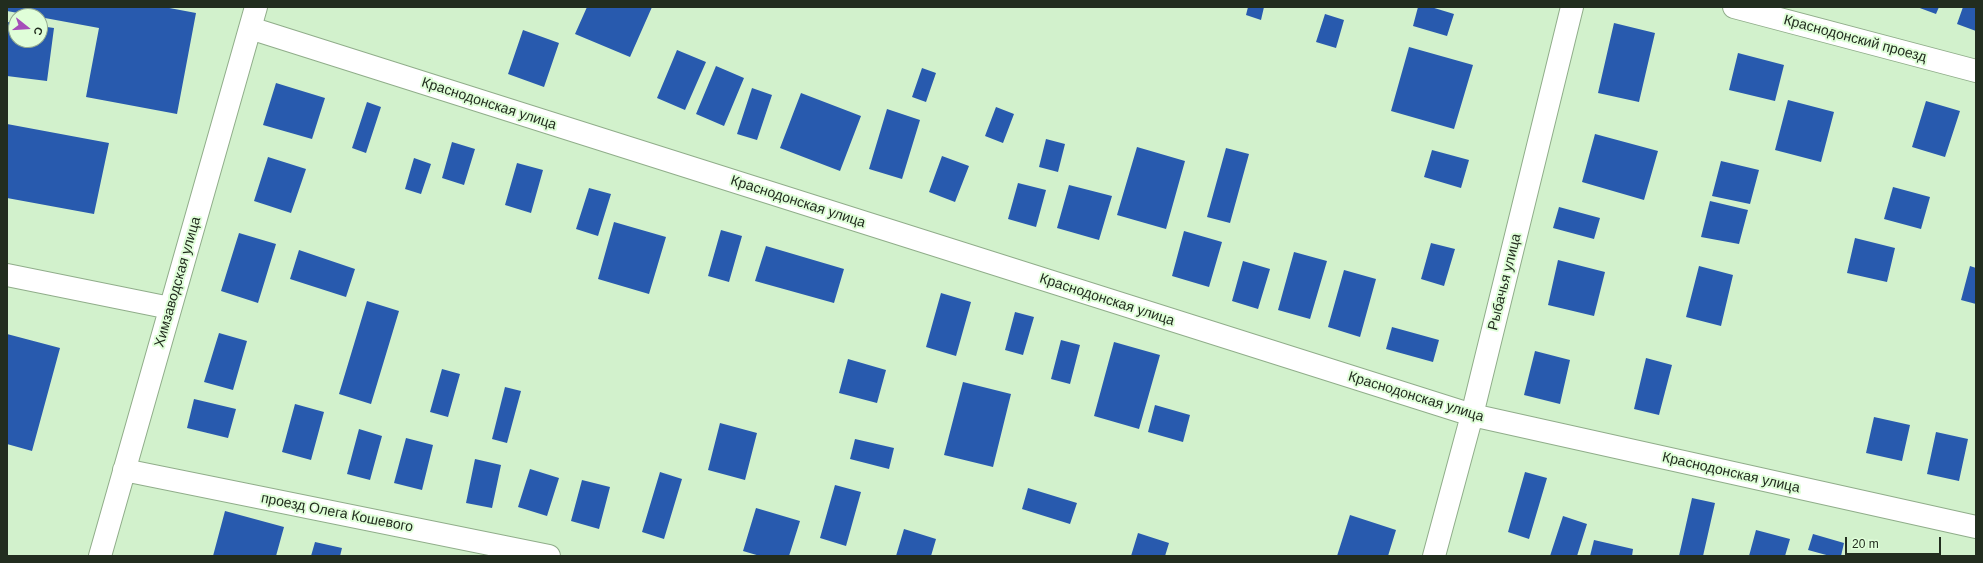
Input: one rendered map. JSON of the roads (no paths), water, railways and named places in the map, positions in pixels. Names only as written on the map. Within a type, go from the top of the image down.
[{"type":"street","name":"Химзаводская улица","points":[[100,556],[256,7]]},
{"type":"street","name":"Рыбачья улица","points":[[1434,556],[1472,415],[1572,7]]},
{"type":"street","name":"Краснодонский проезд","points":[[1734,7],[1976,71]]},
{"type":"street","name":"Краснодонская улица","points":[[250,28],[1472,415],[1976,527]]},
{"type":"street","points":[[7,275],[170,308]]},
{"type":"street","name":"проезд Олега Кошевого","points":[[124,470],[549,556]]}]
